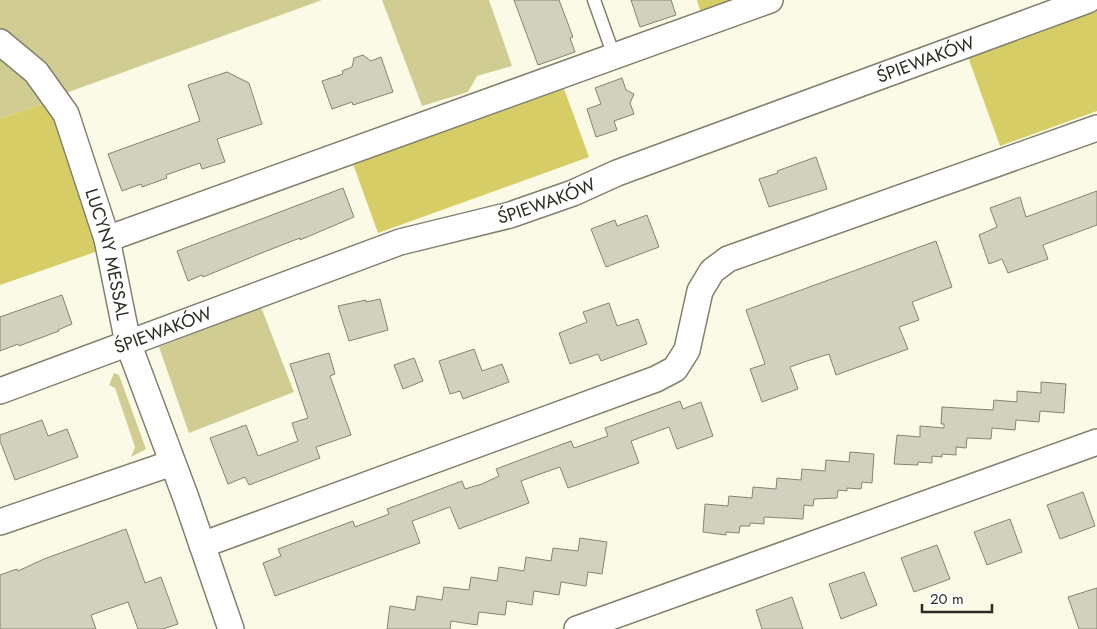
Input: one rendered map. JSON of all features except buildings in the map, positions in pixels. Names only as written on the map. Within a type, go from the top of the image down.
[{"type":"street","points":[[107,239],[770,0]]},
{"type":"street","name":"ŚPIEWAKÓW","points":[[0,391],[400,242],[519,212],[573,193],[617,173],[1088,0]]},
{"type":"street","name":"LUCYNY MESSAL","points":[[0,42],[36,72],[66,114],[107,239],[128,343],[231,629]]},
{"type":"street","points":[[202,546],[656,379],[675,369],[687,350],[700,291],[712,271],[728,259],[1097,128]]},
{"type":"street","points":[[577,629],[1097,442]]},
{"type":"street","points":[[0,522],[172,463]]},
{"type":"lane","points":[[594,0],[614,56]]},
{"type":"shaded area","points":[[0,0],[322,0],[66,93],[45,68],[0,28]]},
{"type":"shaded area","points":[[382,0],[489,0],[512,66],[477,76],[468,92],[422,106]]},
{"type":"shaded area","points":[[697,0],[749,0],[702,17]]},
{"type":"shaded area","points":[[1097,7],[1097,111],[1000,146],[967,54]]},
{"type":"shaded area","points":[[0,56],[20,74],[45,103],[0,119]]},
{"type":"shaded area","points":[[563,86],[589,157],[378,233],[352,161]]},
{"type":"shaded area","points":[[45,103],[60,122],[101,250],[0,285],[0,119]]},
{"type":"shaded area","points":[[261,307],[294,392],[189,433],[159,347]]},
{"type":"shaded area","points":[[114,373],[119,375],[146,449],[131,457],[135,447],[115,388],[109,385]]}]
